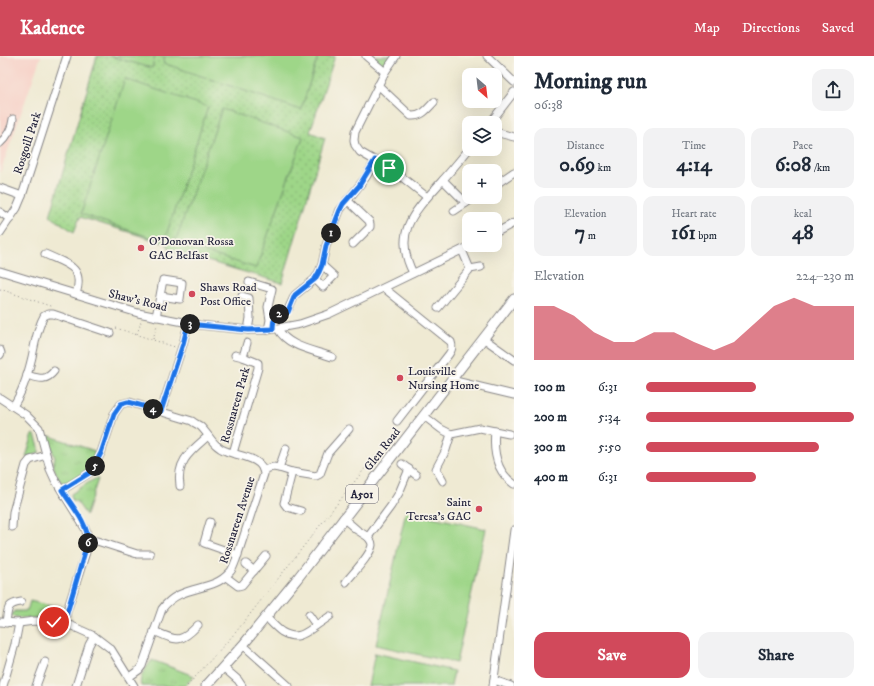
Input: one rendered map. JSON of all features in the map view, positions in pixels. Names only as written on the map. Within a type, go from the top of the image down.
[{"type":"main road","name":"Glen Road","points":[[206,686],[243,645],[297,579],[514,299]]},
{"type":"street","name":"Rosgoill Park","points":[[0,233],[17,208],[22,196],[67,56]]},
{"type":"street","points":[[366,56],[385,72]]},
{"type":"street","points":[[396,56],[378,85],[356,132],[354,140],[355,145],[360,152],[398,174],[427,197]]},
{"type":"street","points":[[487,56],[513,78]]},
{"type":"street","points":[[378,85],[411,116],[417,117],[423,114],[434,102]]},
{"type":"street","points":[[495,116],[514,92]]},
{"type":"street","points":[[0,143],[7,137],[13,119]]},
{"type":"street","points":[[502,134],[514,137]]},
{"type":"street","points":[[413,274],[404,237],[411,220],[427,197],[463,156]]},
{"type":"street","points":[[289,308],[298,292],[315,279],[322,265],[326,246],[336,218],[347,200],[359,186],[375,160]]},
{"type":"street","points":[[502,180],[514,172]]},
{"type":"street","points":[[443,180],[462,199]]},
{"type":"street","points":[[0,188],[22,196]]},
{"type":"street","points":[[347,200],[369,221],[370,224],[370,227],[353,244]]},
{"type":"street","points":[[454,211],[464,204]]},
{"type":"street","points":[[0,212],[10,219]]},
{"type":"street","points":[[502,229],[514,223]]},
{"type":"street","name":"Shaw's Road","points":[[0,271],[156,320],[248,330],[268,330],[300,324],[318,318],[462,250]]},
{"type":"street","points":[[463,252],[470,269]]},
{"type":"street","points":[[45,254],[67,264],[74,269],[79,279],[76,294]]},
{"type":"street","points":[[315,279],[323,287],[334,276],[322,265]]},
{"type":"street","points":[[438,308],[470,269],[481,267]]},
{"type":"street","points":[[249,282],[272,289],[268,307],[270,320],[268,330]]},
{"type":"street","points":[[384,288],[451,342],[452,345],[449,354],[397,421]]},
{"type":"street","points":[[156,320],[160,296]]},
{"type":"street","points":[[242,296],[249,298],[250,318],[248,330]]},
{"type":"street","points":[[13,406],[19,397],[27,375],[34,345],[44,316],[53,314],[110,333]]},
{"type":"street","points":[[161,411],[182,349],[188,324]]},
{"type":"street","points":[[278,329],[285,338],[292,343],[332,357]]},
{"type":"street","points":[[483,338],[514,360]]},
{"type":"street","points":[[242,357],[247,343]]},
{"type":"street","points":[[0,350],[0,356]]},
{"type":"street","name":"Rossnareen Park","points":[[233,453],[258,368],[258,363],[235,355]]},
{"type":"street","points":[[27,375],[42,379],[51,375],[54,371]]},
{"type":"street","points":[[451,380],[514,395]]},
{"type":"street","points":[[0,398],[26,415],[39,428],[50,469],[86,530],[88,541],[64,623]]},
{"type":"street","name":"Rossnareen Avenue","points":[[62,490],[91,472],[101,453],[114,414],[121,404],[128,402],[192,421],[200,426],[218,448],[248,457],[264,470],[238,556],[231,572],[217,582],[183,592],[167,601],[162,609],[142,666],[129,677]]},
{"type":"street","points":[[424,416],[441,429],[451,434],[480,428],[509,434]]},
{"type":"street","points":[[264,470],[273,467],[316,476],[320,474],[328,453],[349,429]]},
{"type":"street","points":[[495,431],[494,453],[500,470],[514,484]]},
{"type":"street","points":[[443,481],[436,469],[446,450],[451,434]]},
{"type":"street","points":[[180,486],[178,476],[185,458],[208,436]]},
{"type":"street","points":[[279,468],[286,448]]},
{"type":"street","points":[[12,527],[13,512],[26,465],[30,460],[46,455]]},
{"type":"street","points":[[402,464],[416,475]]},
{"type":"street","points":[[368,537],[399,493],[409,469]]},
{"type":"street","points":[[292,472],[284,503],[287,507],[301,511]]},
{"type":"street","points":[[343,518],[368,537],[371,541],[372,547],[346,582]]},
{"type":"street","points":[[210,522],[204,544],[238,556]]},
{"type":"street","points":[[511,686],[493,683],[514,530]]},
{"type":"street","points":[[88,541],[97,541],[137,554],[150,554]]},
{"type":"street","points":[[226,577],[238,586],[242,584],[266,556]]},
{"type":"street","points":[[246,564],[254,571]]},
{"type":"street","points":[[21,602],[12,603],[3,622],[18,623],[34,621],[64,623],[94,636],[111,649],[134,686]]},
{"type":"street","points":[[309,615],[316,625]]},
{"type":"street","points":[[266,617],[282,632],[292,636],[301,636],[308,633],[316,625],[330,616]]},
{"type":"street","points":[[3,686],[15,644],[18,623]]},
{"type":"street","points":[[154,631],[174,640],[181,639],[190,634],[198,625]]},
{"type":"street","points":[[76,686],[89,645],[94,636]]},
{"type":"street","points":[[243,645],[288,686]]},
{"type":"street","points":[[37,686],[45,662]]},
{"type":"street","points":[[223,667],[238,680],[242,686]]},
{"type":"path","points":[[276,316],[278,314],[288,312],[289,308]]},
{"type":"path","points":[[137,335],[141,320]]},
{"type":"path","points":[[153,340],[156,320]]},
{"type":"path","points":[[110,333],[116,328],[182,349]]},
{"type":"path","points":[[187,686],[236,632],[374,457],[382,461]]},
{"type":"shaded area","points":[[0,56],[41,56],[0,173]]},
{"type":"green space","points":[[97,56],[335,56],[310,132],[325,138],[282,283],[170,250],[167,244],[80,217],[74,232],[50,216]]},
{"type":"green space","points":[[109,56],[155,56],[152,68]]},
{"type":"green space","points":[[165,56],[318,56],[301,110],[163,63]]},
{"type":"green space","points":[[376,56],[391,56],[383,67],[374,59]]},
{"type":"green space","points":[[125,79],[208,107],[164,242],[81,214]]},
{"type":"green space","points":[[222,109],[303,137],[256,268],[175,243]]},
{"type":"green space","points":[[33,434],[35,435],[39,447],[39,453],[26,457]]},
{"type":"green space","points":[[50,436],[95,451],[88,471],[68,484],[62,484],[53,464],[55,458],[48,437]]},
{"type":"green space","points":[[95,479],[98,479],[86,515],[77,502],[72,500],[71,494]]},
{"type":"green space","points":[[406,511],[486,529],[456,663],[376,645]]},
{"type":"green space","points":[[30,601],[63,609],[57,618],[16,618],[11,616],[14,611],[27,611]]},
{"type":"green space","points":[[375,653],[454,671],[451,686],[368,686]]},
{"type":"green space","points":[[152,660],[194,676],[185,686],[141,686],[140,683],[142,676]]},
{"type":"place","name":"O'Donovan Rossa GAC Belfast","points":[[141,248]]},
{"type":"place","name":"Shaws Road Post Office","points":[[192,294]]},
{"type":"place","name":"Louisville Nursing Home","points":[[400,378]]},
{"type":"place","name":"Saint Teresa's GAC","points":[[479,509]]},
{"type":"route","points":[[54,622],[64,623],[88,541],[88,536],[82,522],[62,490],[91,472],[97,463],[114,414],[118,407],[121,404],[128,402],[161,411],[188,324],[248,330],[273,329],[273,322],[276,316],[278,314],[288,312],[295,295],[315,279],[319,272],[326,246],[336,218],[343,204],[359,186],[375,160],[389,168]]}]
